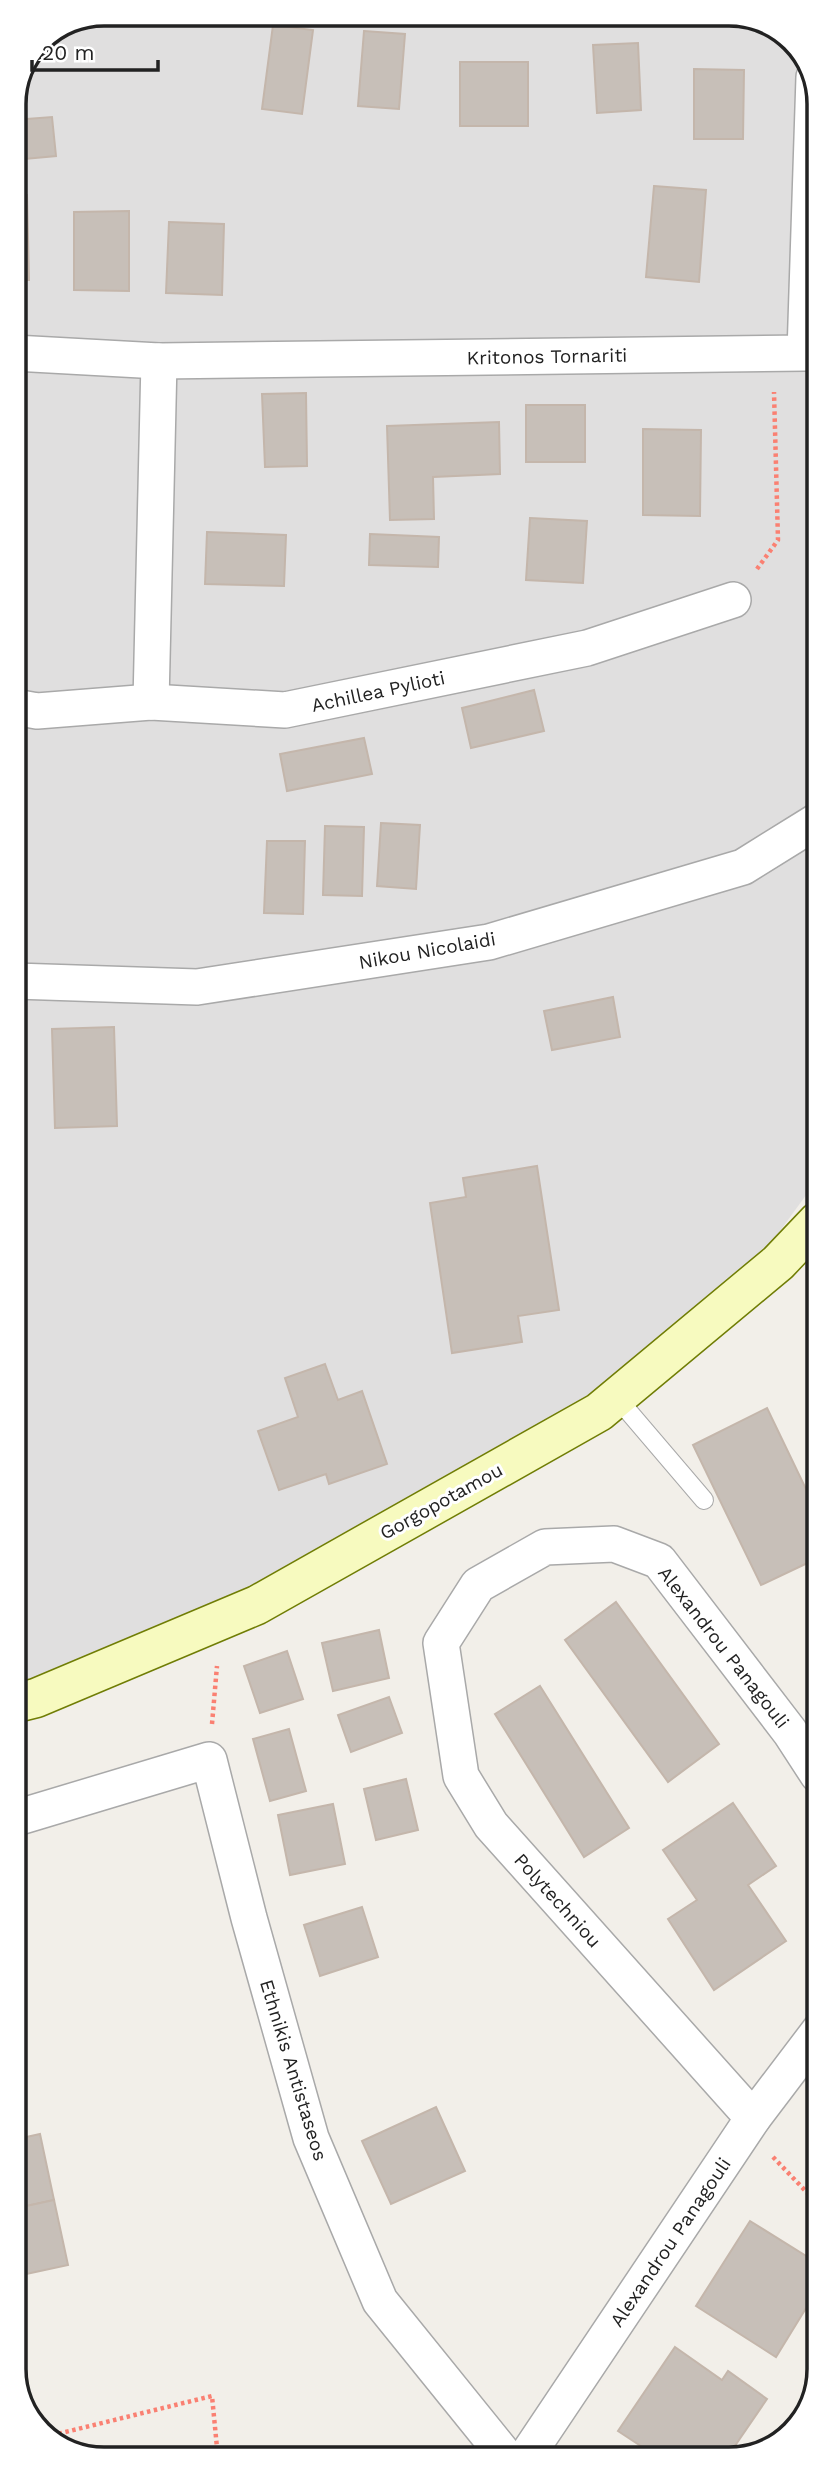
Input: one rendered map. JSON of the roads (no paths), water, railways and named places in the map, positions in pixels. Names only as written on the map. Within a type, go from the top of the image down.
[{"type":"street","name":"Kritonos Tornariti","points":[[26,354],[159,361],[805,353],[807,292]]},
{"type":"street","points":[[151,702],[159,361]]},
{"type":"street","name":"Achillea Pylioti","points":[[26,709],[37,711],[151,702],[285,710],[587,648],[733,600]]},
{"type":"street","name":"Nikou Nicolaidi","points":[[26,981],[197,987],[489,942],[743,867],[807,827]]},
{"type":"street","name":"Gorgopotamou","points":[[26,1701],[257,1605],[599,1412],[778,1263],[807,1232]]},
{"type":"street","name":"Alexandrou Panagouli","points":[[441,1643],[478,1585],[545,1547],[614,1544],[659,1561],[807,1758]]},
{"type":"street","name":"Polytechniou","points":[[441,1643],[461,1776],[491,1825],[750,2124]]},
{"type":"street","name":"Ethnikis Antistaseos","points":[[26,1815],[209,1760],[249,1918],[311,2138],[380,2301],[498,2447]]},
{"type":"street","name":"Alexandrou Panagouli","points":[[533,2447],[750,2124],[807,2046]]},
{"type":"lane","points":[[617,1398],[704,1500]]}]
